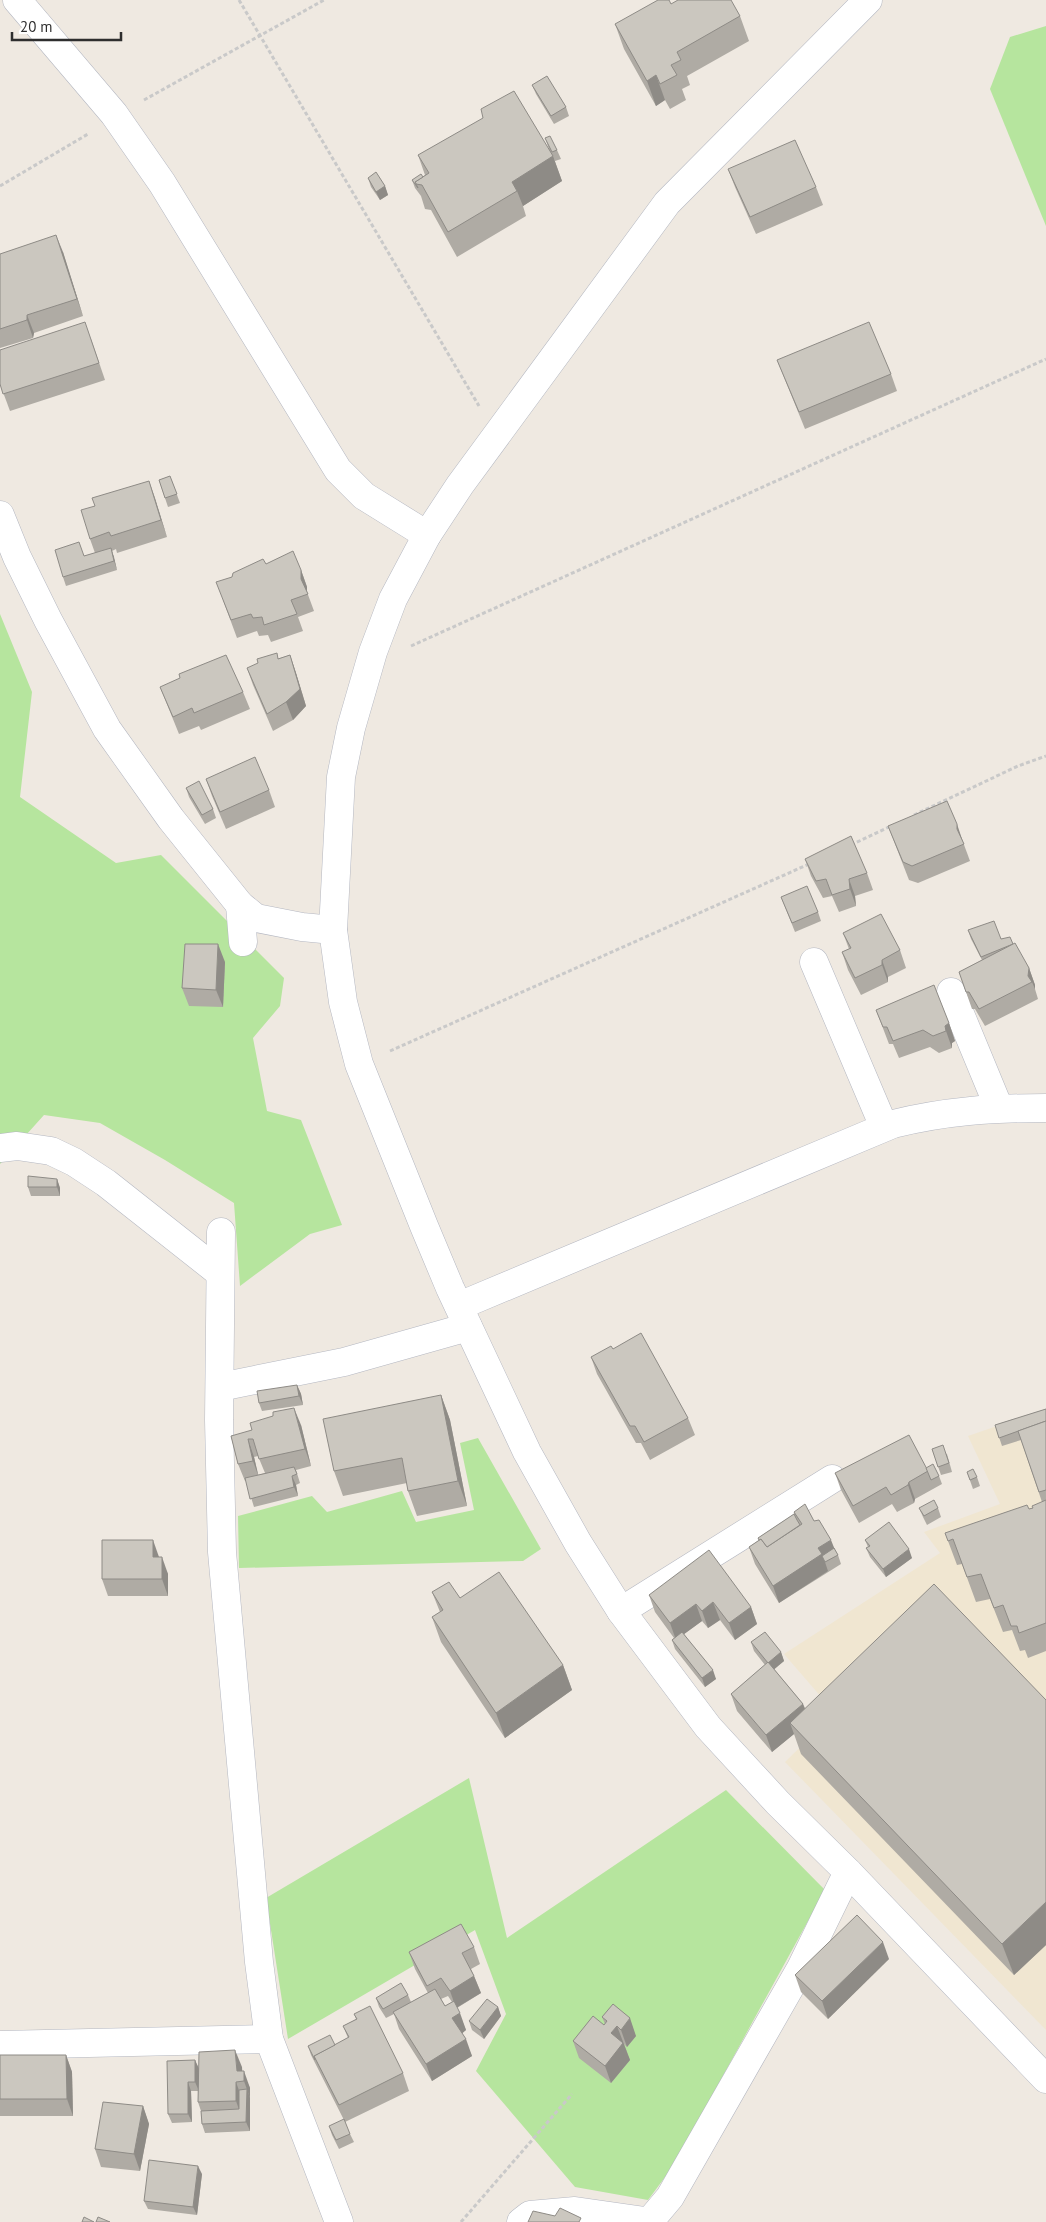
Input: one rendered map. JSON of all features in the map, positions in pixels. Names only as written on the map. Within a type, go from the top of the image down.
[{"type":"street","points":[[17,0],[117,119],[162,183],[338,470],[364,496],[427,535]]},
{"type":"street","points":[[868,0],[667,203],[460,485],[427,535],[393,599],[369,665],[351,728],[341,777],[333,930],[343,1002],[360,1064],[424,1226],[463,1317],[527,1452],[578,1543],[622,1611],[708,1726],[778,1803],[848,1872],[1046,2079]]},
{"type":"street","points":[[0,515],[17,557],[48,620],[107,729],[171,819],[240,905],[256,918],[302,927],[333,930]]},
{"type":"street","points":[[240,905],[243,942]]},
{"type":"street","points":[[814,962],[884,1127]]},
{"type":"street","points":[[951,992],[999,1108]]},
{"type":"street","points":[[220,1387],[344,1362],[463,1317],[884,1127],[932,1114],[999,1108],[1046,1108]]},
{"type":"street","points":[[0,1148],[17,1146],[51,1151],[74,1162],[106,1183],[220,1273]]},
{"type":"street","points":[[221,1232],[222,1552],[259,1962],[269,2039],[339,2222]]},
{"type":"street","points":[[622,1611],[832,1479]]},
{"type":"street","points":[[520,2222],[530,2215],[575,2211],[651,2222],[670,2197],[800,1968],[848,1872]]},
{"type":"street","points":[[0,2045],[269,2039]]},
{"type":"path","points":[[239,0],[474,400],[499,432]]},
{"type":"path","points":[[0,186],[117,119],[144,100],[324,0]]},
{"type":"path","points":[[369,665],[1046,359]]},
{"type":"path","points":[[913,816],[1018,766],[1046,756]]},
{"type":"path","points":[[843,849],[895,824]]},
{"type":"path","points":[[360,1064],[746,894],[816,861]]},
{"type":"path","points":[[461,2222],[572,2094]]},
{"type":"shaded area","points":[[1046,1409],[1046,2030],[785,1762],[835,1713],[784,1654],[940,1553],[924,1532],[1000,1504],[968,1436]]},
{"type":"green space","points":[[1046,26],[1046,226],[990,89],[1010,37]]},
{"type":"green space","points":[[0,614],[32,692],[20,797],[116,863],[161,855],[284,978],[280,1006],[253,1038],[267,1111],[301,1120],[342,1225],[310,1234],[240,1286],[234,1203],[165,1160],[100,1123],[44,1115],[0,1164]]},
{"type":"green space","points":[[478,1438],[541,1549],[523,1561],[239,1568],[238,1516],[312,1496],[327,1512],[402,1491],[416,1522],[474,1510],[460,1443]]},
{"type":"green space","points":[[469,1778],[507,1938],[726,1790],[825,1890],[674,2165],[648,2200],[575,2187],[476,2071],[506,2014],[475,1930],[288,2039],[266,1898]]},
{"type":"building","points":[[658,0],[669,0],[671,4],[678,0],[731,0],[740,16],[677,52],[681,60],[671,65],[677,75],[660,84],[656,75],[647,81],[615,24]]},
{"type":"building","points":[[547,76],[566,107],[551,116],[532,85]]},
{"type":"building","points":[[514,91],[553,156],[512,182],[517,191],[448,232],[422,185],[415,182],[429,173],[418,155],[483,118],[481,109]]},
{"type":"building","points":[[550,136],[557,150],[552,152],[545,138]]},
{"type":"building","points":[[795,140],[816,187],[750,217],[728,169]]},
{"type":"building","points":[[376,172],[385,186],[376,192],[368,178]]},
{"type":"building","points":[[421,174],[423,177],[415,182],[418,188],[412,180]]},
{"type":"building","points":[[56,235],[77,299],[27,315],[27,320],[0,329],[0,254]]},
{"type":"building","points":[[85,322],[99,363],[3,394],[0,384],[0,350]]},
{"type":"building","points":[[869,322],[891,374],[799,412],[777,360]]},
{"type":"building","points":[[170,476],[177,494],[165,498],[159,480]]},
{"type":"building","points":[[149,481],[161,520],[111,536],[109,532],[90,539],[81,510],[95,506],[92,498]]},
{"type":"building","points":[[79,542],[84,556],[111,548],[114,561],[63,577],[55,550]]},
{"type":"building","points":[[293,551],[301,570],[301,579],[308,594],[291,600],[297,614],[264,625],[262,617],[253,618],[251,614],[231,620],[216,582],[232,577],[233,573],[263,559],[266,564]]},
{"type":"building","points":[[277,653],[278,659],[290,655],[300,689],[286,702],[267,714],[247,668],[258,663],[257,659]]},
{"type":"building","points":[[226,655],[243,692],[194,713],[192,708],[173,717],[160,687],[180,678],[179,674]]},
{"type":"building","points":[[255,757],[269,790],[220,812],[206,779]]},
{"type":"building","points":[[199,781],[213,809],[202,815],[186,788]]},
{"type":"building","points":[[947,801],[964,844],[912,866],[903,862],[888,826]]},
{"type":"building","points":[[851,836],[867,873],[849,879],[850,889],[832,895],[826,879],[816,881],[805,859]]},
{"type":"building","points":[[807,886],[818,912],[792,923],[781,897]]},
{"type":"building","points":[[881,914],[900,950],[882,960],[882,965],[855,978],[842,952],[851,948],[843,933]]},
{"type":"building","points":[[994,921],[1001,939],[1010,937],[1013,944],[981,957],[968,930]]},
{"type":"building","points":[[1015,943],[1029,968],[1028,976],[1032,982],[979,1009],[969,992],[966,992],[959,972]]},
{"type":"building","points":[[185,944],[218,944],[216,990],[182,988]]},
{"type":"building","points":[[934,985],[949,1023],[945,1026],[946,1031],[933,1036],[923,1030],[893,1041],[887,1027],[883,1027],[876,1010]]},
{"type":"building","points":[[28,1176],[57,1179],[57,1187],[28,1187]]},
{"type":"building","points":[[641,1333],[688,1418],[644,1442],[635,1426],[630,1426],[591,1357],[611,1346],[613,1349]]},
{"type":"building","points":[[297,1385],[299,1396],[259,1403],[257,1391]]},
{"type":"building","points":[[441,1395],[458,1481],[408,1491],[402,1458],[334,1471],[323,1419]]},
{"type":"building","points":[[294,1408],[305,1449],[259,1459],[253,1439],[248,1439],[253,1461],[238,1464],[231,1436],[252,1430],[250,1423],[273,1416],[273,1412]]},
{"type":"building","points":[[1046,1409],[1046,1421],[999,1438],[995,1425]]},
{"type":"building","points":[[1046,1421],[1046,1490],[1039,1492],[1018,1431]]},
{"type":"building","points":[[909,1435],[928,1471],[891,1495],[886,1487],[853,1506],[835,1473]]},
{"type":"building","points":[[943,1445],[949,1463],[938,1467],[932,1449]]},
{"type":"building","points":[[933,1464],[939,1476],[931,1480],[926,1468]]},
{"type":"building","points":[[294,1467],[297,1474],[292,1476],[294,1487],[250,1499],[245,1478]]},
{"type":"building","points":[[973,1469],[977,1477],[970,1480],[967,1472]]},
{"type":"building","points":[[934,1500],[938,1508],[924,1516],[919,1508]]},
{"type":"building","points":[[1046,1500],[1046,1623],[1019,1633],[1017,1626],[1011,1626],[1003,1605],[994,1608],[981,1574],[967,1577],[953,1539],[948,1541],[945,1533],[1027,1505],[1029,1509],[1033,1508],[1032,1506]]},
{"type":"building","points":[[805,1504],[814,1521],[819,1520],[831,1540],[818,1548],[822,1554],[773,1586],[749,1547],[761,1539],[767,1547],[802,1524],[794,1512]]},
{"type":"building","points":[[794,1514],[800,1525],[767,1547],[761,1539],[759,1540],[758,1538]]},
{"type":"building","points":[[889,1522],[909,1549],[883,1569],[866,1548],[870,1546],[865,1540]]},
{"type":"building","points":[[102,1540],[153,1540],[153,1557],[162,1557],[162,1579],[102,1579]]},
{"type":"building","points":[[834,1548],[838,1555],[825,1562],[822,1556]]},
{"type":"building","points":[[709,1550],[751,1607],[729,1623],[713,1602],[702,1611],[696,1604],[670,1623],[649,1595]]},
{"type":"building","points":[[499,1572],[563,1665],[496,1713],[432,1617],[443,1610],[432,1592],[449,1582],[460,1598]]},
{"type":"building","points":[[934,1584],[1046,1700],[1046,1902],[1002,1944],[790,1723]]},
{"type":"building","points":[[682,1632],[713,1670],[702,1678],[672,1640]]},
{"type":"building","points":[[765,1632],[781,1652],[768,1663],[751,1642]]},
{"type":"building","points":[[768,1662],[803,1704],[766,1735],[731,1694]]},
{"type":"building","points":[[857,1915],[883,1942],[822,2001],[795,1975]]},
{"type":"building","points":[[461,1924],[474,1947],[462,1953],[474,1976],[450,1991],[441,1978],[427,1986],[409,1952]]},
{"type":"building","points":[[401,1983],[408,1995],[383,2009],[376,1998]]},
{"type":"building","points":[[435,1989],[445,2006],[454,2001],[460,2013],[452,2018],[466,2039],[426,2064],[393,2012]]},
{"type":"building","points":[[487,1999],[498,2007],[480,2030],[469,2021]]},
{"type":"building","points":[[613,2004],[630,2018],[621,2030],[617,2026],[611,2033],[623,2043],[605,2066],[573,2041],[593,2016],[604,2025],[607,2021],[602,2017]]},
{"type":"building","points":[[370,2006],[403,2073],[339,2105],[314,2056],[349,2037],[343,2026],[357,2019],[354,2014]]},
{"type":"building","points":[[330,2035],[335,2045],[314,2056],[315,2060],[308,2046]]},
{"type":"building","points":[[235,2050],[237,2071],[244,2071],[244,2081],[236,2082],[236,2101],[198,2102],[199,2052]]},
{"type":"building","points":[[0,2055],[66,2055],[67,2099],[0,2099]]},
{"type":"building","points":[[195,2060],[195,2082],[188,2082],[188,2114],[168,2114],[167,2061]]},
{"type":"building","points":[[247,2089],[246,2122],[202,2124],[201,2111],[239,2109],[239,2090]]},
{"type":"building","points":[[103,2102],[143,2106],[134,2154],[95,2149]]},
{"type":"building","points":[[344,2119],[350,2134],[336,2140],[329,2126]]},
{"type":"building","points":[[149,2160],[198,2166],[193,2207],[144,2201]]},
{"type":"building","points":[[560,2208],[581,2218],[579,2222],[528,2222],[533,2211],[555,2216]]},
{"type":"building","points":[[84,2217],[94,2222],[82,2222]]},
{"type":"building","points":[[98,2217],[110,2222],[96,2222]]}]
